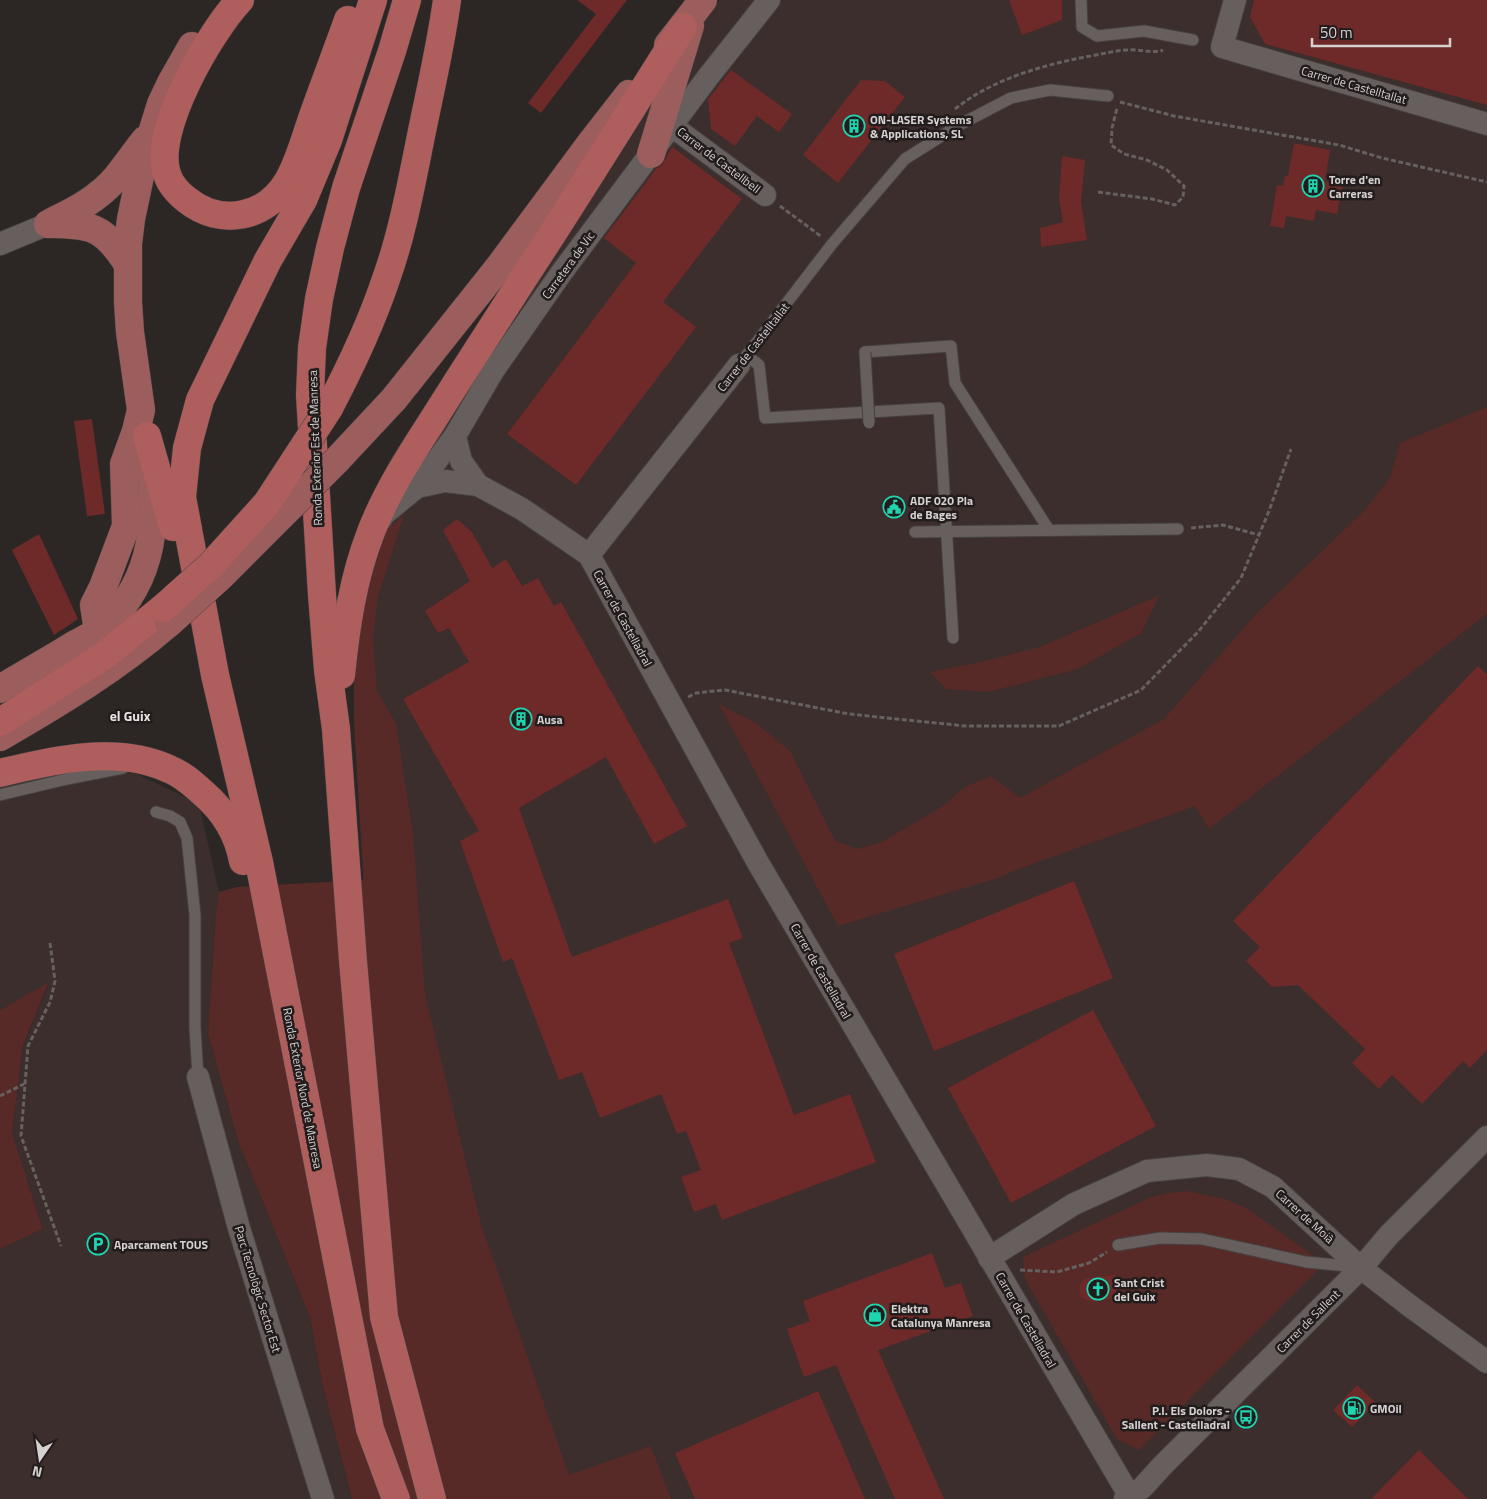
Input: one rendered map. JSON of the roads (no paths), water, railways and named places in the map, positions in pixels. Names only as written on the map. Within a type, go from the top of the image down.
[{"type":"highway","points":[[240,0],[224,20],[192,73],[176,105],[164,145],[164,165],[174,188],[194,206],[206,212],[233,216],[264,207],[288,181],[355,0]]},
{"type":"highway","points":[[215,675],[182,497],[188,448],[200,400],[268,260],[307,192],[328,140],[373,0]]},
{"type":"highway","name":"Ronda Exterior Est de Manresa","points":[[336,729],[328,670],[322,595],[310,395],[312,348],[319,299],[346,188],[407,0]]},
{"type":"highway","points":[[0,722],[166,616],[267,503],[329,408],[368,328],[387,278],[418,149],[441,40],[447,0]]},
{"type":"highway","points":[[432,1499],[384,1317],[353,961],[336,729],[346,627],[353,593],[371,532],[385,501],[417,446],[693,13]]},
{"type":"highway","points":[[147,436],[215,675]]},
{"type":"highway","name":"Ronda Exterior Nord de Manresa","points":[[215,675],[258,862],[370,1429],[396,1499]]},
{"type":"highway","points":[[0,773],[72,759],[114,756],[143,760],[169,769],[191,782],[210,798],[224,815],[235,834],[242,856],[263,960],[290,1020]]},
{"type":"highway","points":[[370,1429],[381,1499]]},
{"type":"main road","points":[[98,631],[94,605],[96,585],[126,526],[124,464],[136,431],[141,410],[130,332],[128,263],[131,219],[143,162],[161,104],[171,83],[219,4]]},
{"type":"main road","points":[[651,154],[693,13]]},
{"type":"main road","points":[[0,737],[107,672],[144,645],[166,616],[221,576],[338,460],[394,399],[499,267],[590,144],[693,13]]},
{"type":"main road","points":[[48,224],[100,194],[116,178],[152,132]]},
{"type":"main road","points":[[48,224],[90,226],[105,235],[117,246],[128,263]]},
{"type":"main road","points":[[0,689],[98,631],[130,596],[149,551],[153,517],[152,481],[147,436]]},
{"type":"street","name":"Carretera de Vic","points":[[371,532],[384,514],[417,487],[455,436],[493,371],[562,272],[769,0]]},
{"type":"street","name":"Carrer de Castelltallat","points":[[1235,0],[1222,47],[1487,124]]},
{"type":"street","name":"Carrer de Castellbell","points":[[672,126],[765,195]]},
{"type":"street","points":[[0,244],[48,224]]},
{"type":"street","name":"Carrer de Castelltallat","points":[[589,555],[743,360]]},
{"type":"street","name":"Carrer de Castelladral","points":[[455,436],[461,461],[478,484],[522,509],[589,555],[757,861],[1127,1497]]},
{"type":"street","name":"Carrer de Castelladral","points":[[417,487],[445,481],[478,484]]},
{"type":"street","name":"Parc Tecnològic Sector Est","points":[[198,1077],[239,1228],[324,1499]]},
{"type":"street","name":"Carrer de Sallent","points":[[1127,1497],[1142,1488],[1361,1268],[1389,1235],[1487,1137]]},
{"type":"street","name":"Carrer de Moià","points":[[989,1258],[1074,1204],[1147,1171],[1207,1166],[1238,1169],[1273,1187],[1361,1268],[1487,1362]]},
{"type":"lane","points":[[1081,0],[1082,27],[1097,36],[1144,31],[1193,40]]},
{"type":"lane","name":"Carrer de Castelltallat","points":[[743,360],[832,244],[905,159],[958,125],[1010,98],[1050,90],[1114,99]]},
{"type":"lane","points":[[869,423],[865,352],[951,346],[954,383],[1049,530]]},
{"type":"lane","points":[[743,360],[759,365],[765,418],[939,408],[953,638]]},
{"type":"lane","points":[[915,532],[1178,529]]},
{"type":"lane","points":[[0,795],[67,778],[123,768],[143,760]]},
{"type":"lane","points":[[156,812],[170,816],[180,822],[187,838],[195,915],[195,1028],[198,1077]]},
{"type":"lane","points":[[1118,1245],[1160,1238],[1202,1239],[1306,1262],[1361,1268]]},
{"type":"place","name":"ON-LASER Systems & Applications, SL","points":[[854,126]]},
{"type":"place","name":"Torre d'en Carreras","points":[[1313,186]]},
{"type":"place","name":"ADF 020 Pla de Bages","points":[[894,507]]},
{"type":"place","name":"Ausa","points":[[521,719]]},
{"type":"place","name":"Aparcament TOUS","points":[[98,1244]]},
{"type":"place","name":"Sant Crist del Guix","points":[[1098,1289]]},
{"type":"place","name":"Elektra Catalunya Manresa","points":[[875,1315]]},
{"type":"place","name":"GMOil","points":[[1354,1408]]},
{"type":"place","name":"P.I. Els Dolors - Sallent - Castelladral","points":[[1246,1417]]},
{"type":"district","name":"el Guix","points":[[130,715]]}]
